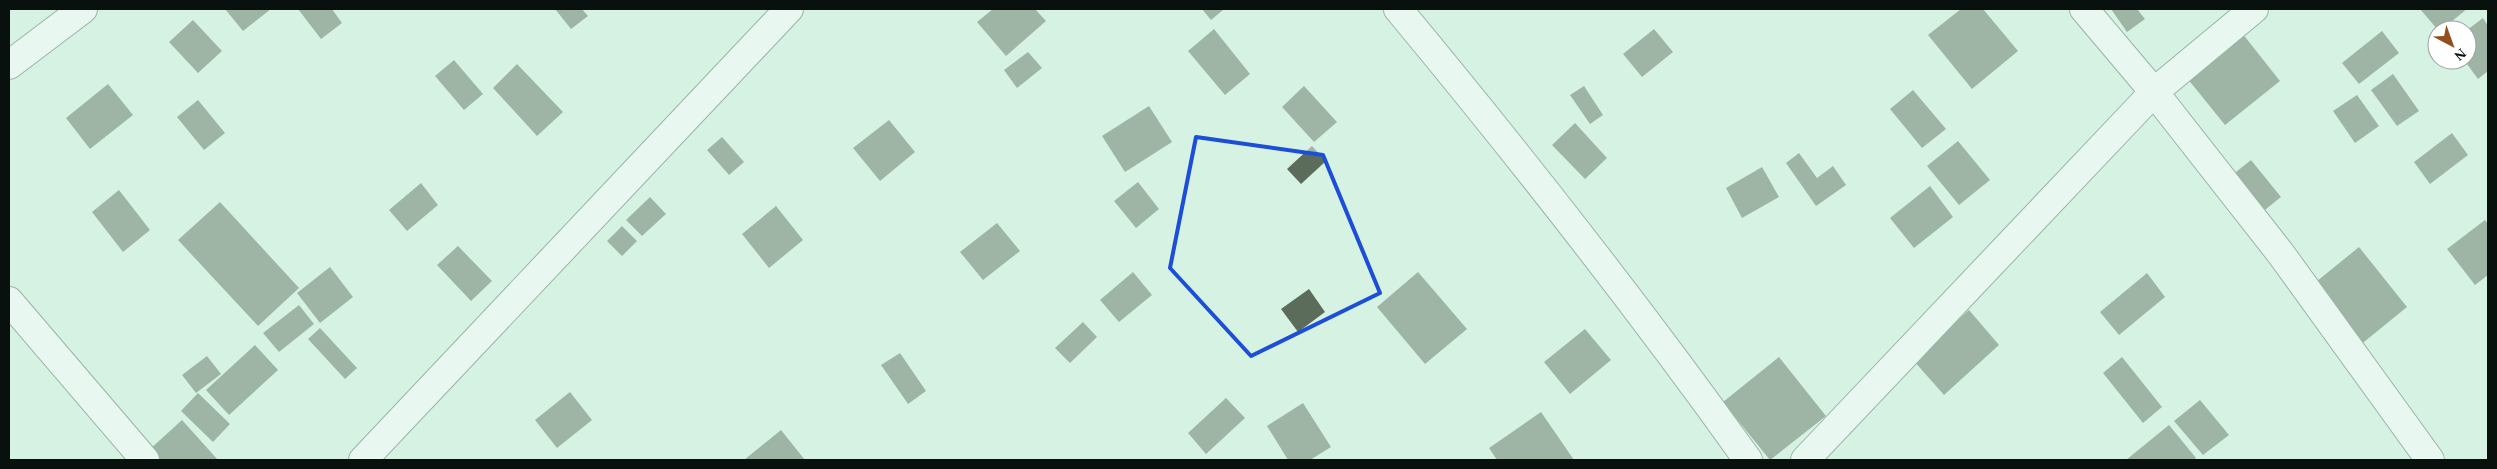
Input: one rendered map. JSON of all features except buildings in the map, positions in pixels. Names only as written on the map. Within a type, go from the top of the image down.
[{"type":"street","points":[[9,65],[83,9]]},
{"type":"street","points":[[363,460],[789,9]]},
{"type":"street","points":[[1398,9],[1499,130],[1678,362],[1748,460]]},
{"type":"street","points":[[2084,9],[2154,92],[2281,254],[2430,460]]},
{"type":"street","points":[[1805,460],[2154,92],[2254,9]]},
{"type":"street","points":[[9,301],[145,460]]},
{"type":"highlighted area","points":[[1196,137],[1323,155],[1380,293],[1251,356],[1170,268]]}]
